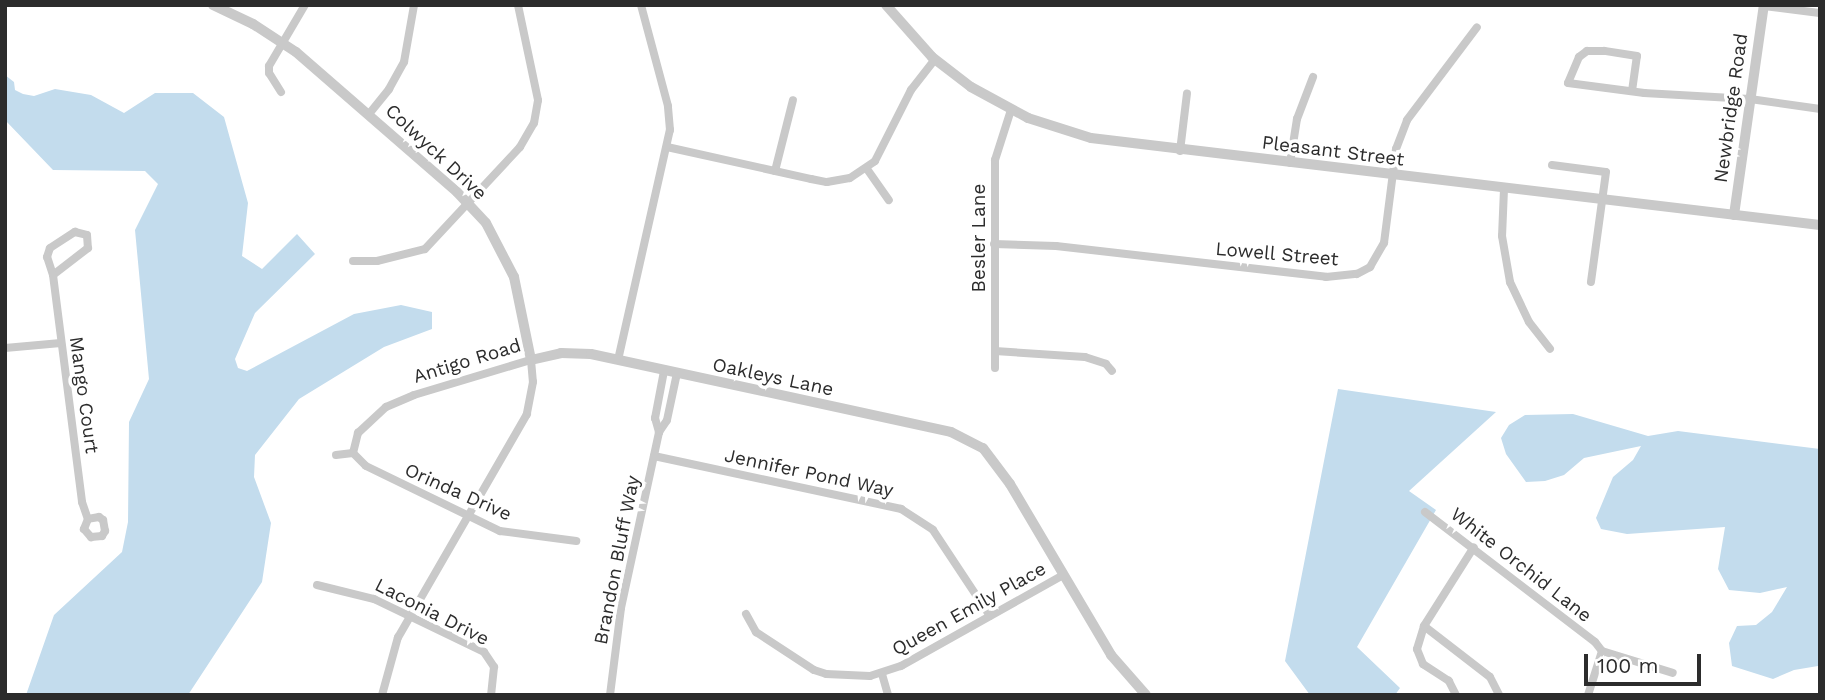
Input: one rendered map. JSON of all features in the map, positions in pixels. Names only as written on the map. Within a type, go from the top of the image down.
[{"type":"street","name":"Colwyck Drive","points":[[213,5],[253,24],[283,43],[369,114],[468,204],[494,236],[514,277],[531,359],[533,382],[527,414],[392,652],[382,695]]},
{"type":"street","points":[[281,92],[269,73],[271,62],[305,5]]},
{"type":"street","points":[[369,114],[389,89],[404,62],[414,5]]},
{"type":"street","points":[[353,261],[377,261],[425,249],[520,147],[536,115],[538,89],[518,5]]},
{"type":"street","points":[[618,360],[667,146],[668,106],[641,5]]},
{"type":"street","name":"Pleasant Street","points":[[886,5],[935,59],[971,87],[1011,110],[1091,138],[1180,151],[1820,225]]},
{"type":"street","points":[[1764,5],[1820,13]]},
{"type":"street","name":"Newbridge Road","points":[[1734,215],[1764,5]]},
{"type":"street","name":"Lowell Street","points":[[994,244],[1056,246],[1338,278],[1370,267],[1380,252],[1387,227],[1396,149],[1407,120],[1477,27]]},
{"type":"street","points":[[1632,91],[1637,55],[1587,51],[1579,57],[1568,83],[1632,91],[1750,99],[1820,109]]},
{"type":"street","points":[[667,146],[827,182],[850,178],[867,169],[880,154],[911,90],[935,59]]},
{"type":"street","points":[[1290,163],[1297,119],[1313,77]]},
{"type":"street","points":[[1180,151],[1187,93]]},
{"type":"street","points":[[775,171],[793,100]]},
{"type":"street","name":"Besler Lane","points":[[995,369],[995,160],[1011,110]]},
{"type":"street","points":[[1552,166],[1606,172],[1591,282]]},
{"type":"street","points":[[867,169],[889,200]]},
{"type":"street","points":[[1504,189],[1502,236],[1510,282],[1529,322],[1550,349]]},
{"type":"street","name":"Mango Court","points":[[53,275],[88,248],[87,235],[75,232],[50,248],[47,257],[53,275],[82,502],[88,519]]},
{"type":"street","points":[[5,348],[61,343]]},
{"type":"street","points":[[995,351],[1085,357],[1106,365],[1112,371]]},
{"type":"street","name":"Antigo Road","points":[[353,453],[359,433],[386,407],[414,395],[531,359],[573,353],[618,360]]},
{"type":"street","name":"Oakleys Lane","points":[[618,360],[967,437],[983,448],[997,464],[1111,655],[1146,695]]},
{"type":"street","name":"Brandon Bluff Way","points":[[659,432],[655,418],[664,371]]},
{"type":"street","name":"Brandon Bluff Way","points":[[610,695],[621,607],[653,456],[659,432],[667,421],[677,373]]},
{"type":"street","points":[[335,455],[353,453]]},
{"type":"street","name":"Orinda Drive","points":[[353,453],[366,466],[500,531],[576,541]]},
{"type":"street","name":"Jennifer Pond Way","points":[[653,456],[901,509],[922,521],[942,540],[990,615]]},
{"type":"street","name":"White Orchid Lane","points":[[1425,512],[1595,642],[1602,651],[1673,673]]},
{"type":"street","points":[[1455,695],[1449,681],[1419,659],[1417,649],[1424,626],[1474,547]]},
{"type":"street","name":"Queen Emily Place","points":[[746,614],[756,632],[814,670],[850,676],[882,674],[1063,575]]},
{"type":"street","name":"Laconia Drive","points":[[317,585],[361,594],[479,650],[491,660],[495,672],[491,695]]},
{"type":"street","points":[[1424,626],[1490,677],[1499,695]]},
{"type":"street","points":[[1587,695],[1602,651]]},
{"type":"street","points":[[882,674],[888,695]]},
{"type":"water","points":[[5,75],[14,82],[15,90],[23,94],[34,96],[55,89],[91,95],[124,113],[155,93],[193,93],[224,117],[248,203],[242,256],[262,269],[297,234],[315,254],[255,313],[235,359],[238,368],[247,371],[354,314],[401,305],[432,312],[432,329],[384,347],[299,399],[255,455],[254,477],[271,523],[262,582],[188,695],[26,695],[54,615],[122,552],[128,522],[129,422],[149,379],[135,230],[158,184],[145,171],[53,170],[5,120]]},
{"type":"water","points":[[1338,389],[1496,412],[1409,491],[1436,510],[1357,647],[1400,688],[1395,695],[1310,695],[1285,661]]},
{"type":"water","points":[[1573,414],[1648,436],[1678,431],[1820,449],[1818,666],[1794,670],[1773,679],[1732,666],[1729,643],[1737,626],[1756,625],[1772,612],[1787,587],[1760,593],[1729,590],[1718,569],[1725,527],[1627,534],[1601,529],[1596,518],[1613,477],[1633,460],[1641,446],[1584,458],[1564,475],[1545,481],[1526,482],[1506,454],[1501,438],[1509,425],[1525,415]]}]
